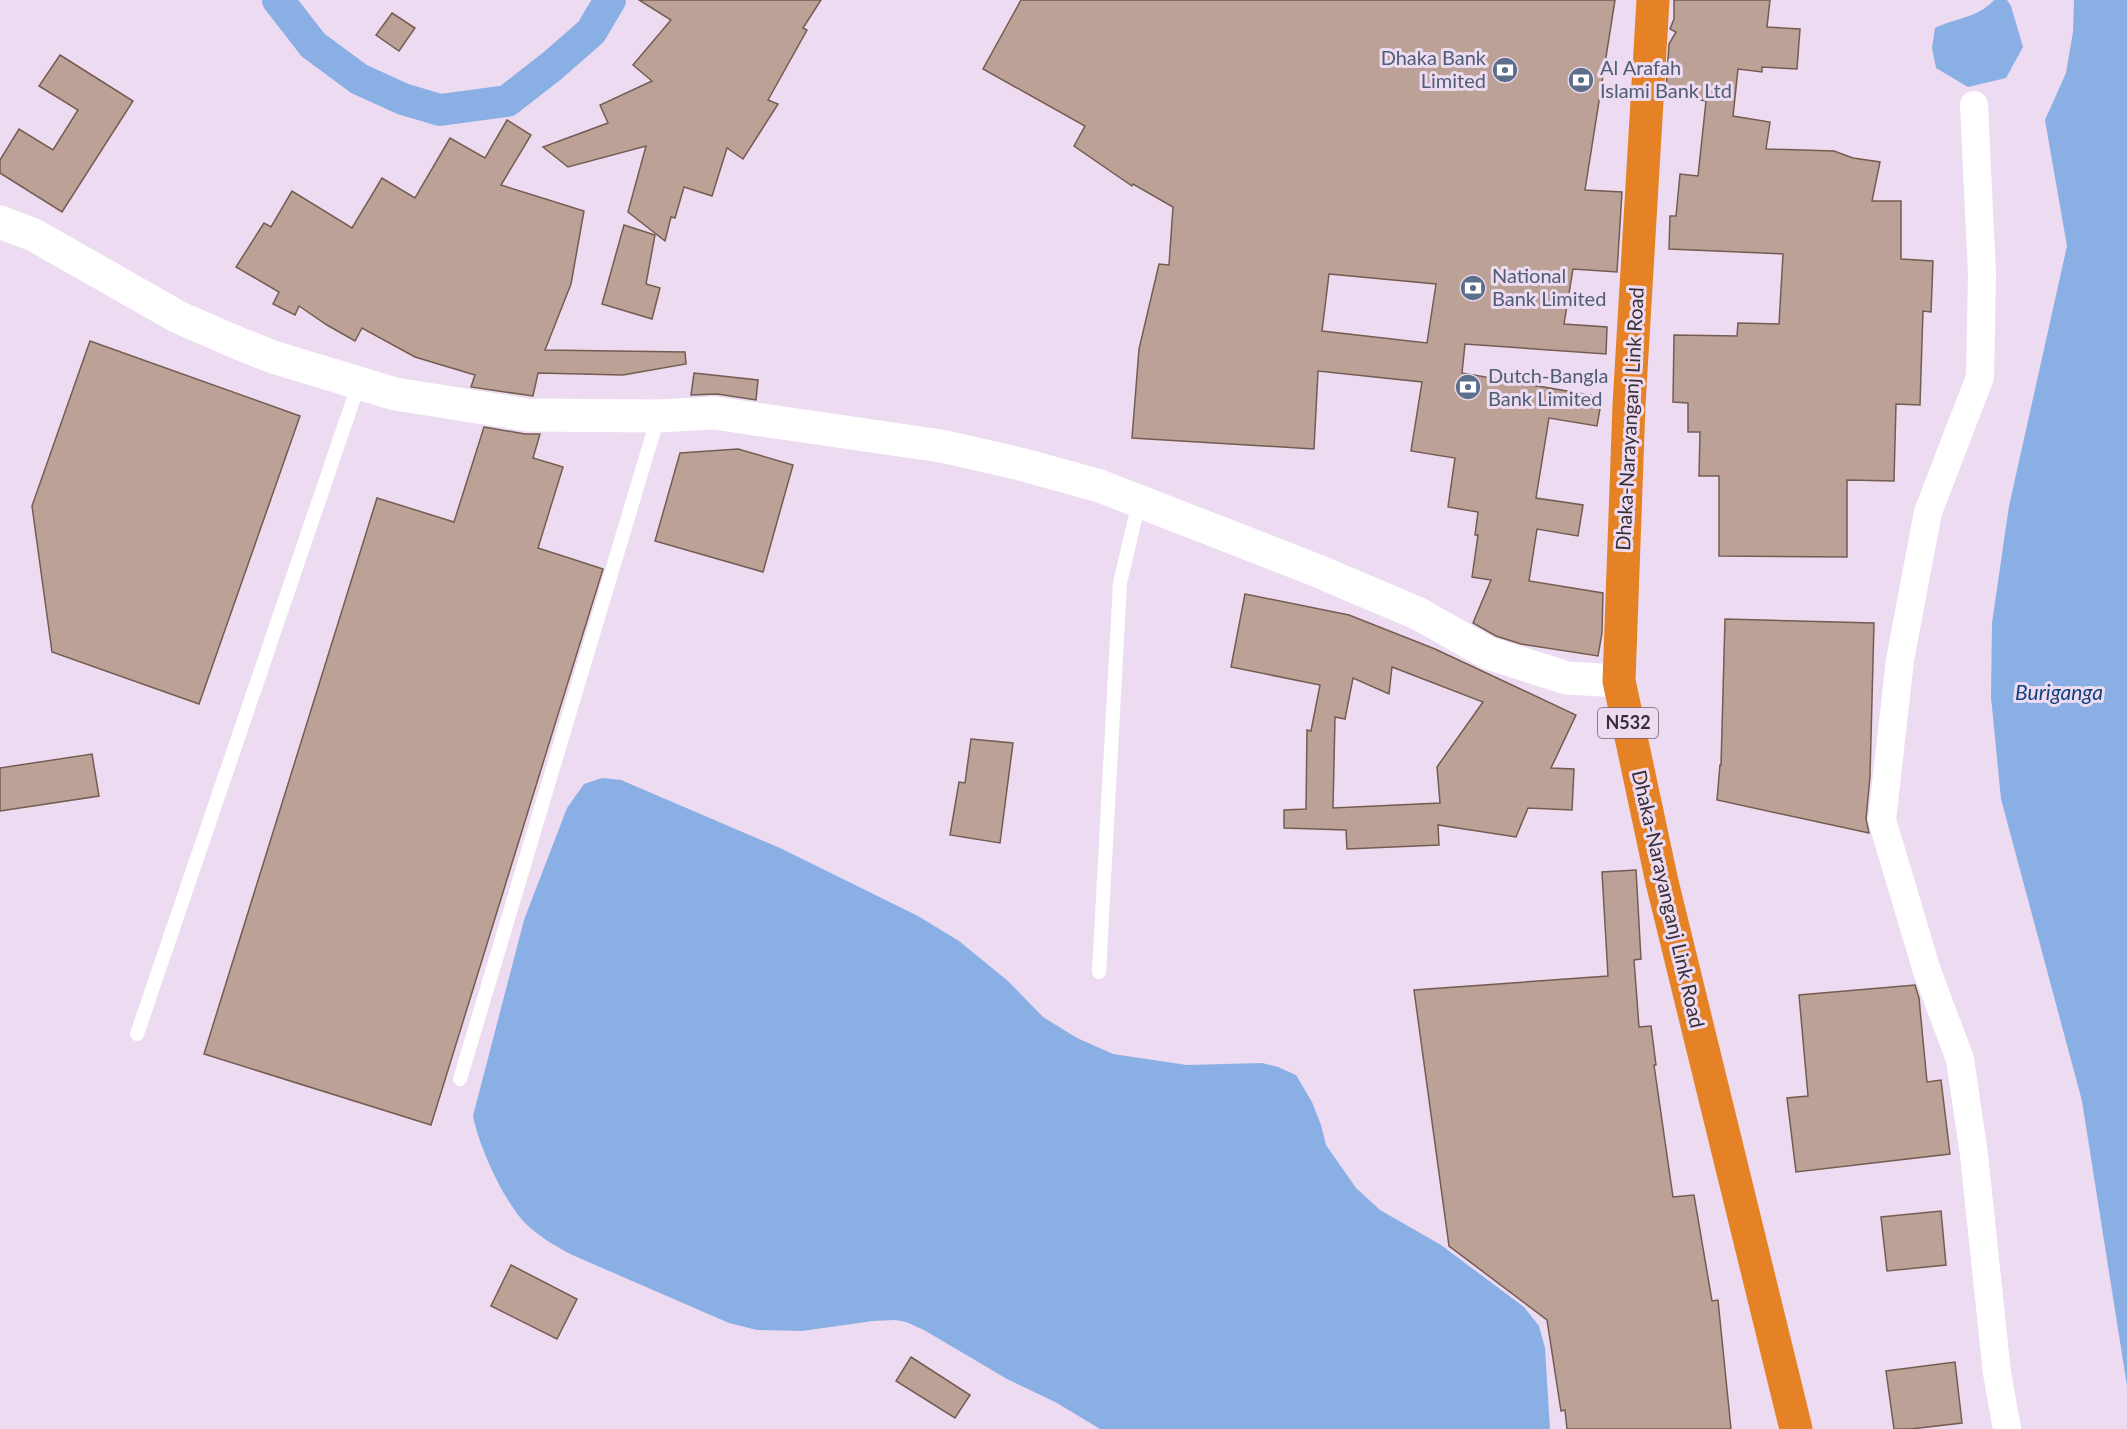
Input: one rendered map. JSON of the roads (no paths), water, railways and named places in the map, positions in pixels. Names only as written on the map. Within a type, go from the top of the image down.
[{"type":"highway","name":"Dhaka-Narayanganj Link Road","points":[[1653,0],[1629,405],[1619,681],[1662,882],[1796,1429]]},
{"type":"street","points":[[1974,105],[1982,275],[1980,377],[1928,512],[1900,660],[1882,819],[1927,970],[1960,1059],[1974,1155],[1997,1373],[2007,1429]]},
{"type":"street","points":[[0,222],[34,235],[196,325],[273,357],[395,394],[528,415],[658,416],[714,412],[941,446],[1020,464],[1100,486],[1318,571],[1419,614],[1488,653],[1566,678],[1619,681]]},
{"type":"lane","points":[[137,1034],[359,383]]},
{"type":"lane","points":[[460,1079],[658,416]]},
{"type":"lane","points":[[1099,972],[1119,583],[1138,502]]},
{"type":"water","points":[[1994,0],[2007,0],[2011,6],[2023,47],[2006,78],[1968,87],[1936,68],[1932,48],[1935,28],[1981,11]]},
{"type":"water","name":"Buriganga","points":[[2074,0],[2127,0],[2127,1386],[2082,1101],[2001,799],[1991,697],[1992,623],[2009,506],[2067,246],[2045,120],[2066,73],[2073,32]]},
{"type":"water","points":[[602,778],[621,780],[780,848],[918,916],[959,941],[1008,981],[1043,1017],[1077,1038],[1113,1054],[1187,1065],[1262,1063],[1296,1075],[1312,1102],[1326,1145],[1356,1188],[1380,1210],[1441,1245],[1524,1307],[1539,1326],[1545,1348],[1550,1429],[1100,1429],[1057,1403],[1007,1379],[924,1330],[906,1322],[873,1321],[802,1331],[757,1330],[729,1323],[570,1254],[542,1237],[518,1215],[501,1189],[487,1158],[473,1116],[524,920],[567,808],[584,784]]},
{"type":"waterway","points":[[278,0],[313,45],[359,79],[403,99],[440,110],[507,101],[591,32],[610,0]]},
{"type":"place","name":"Dhaka Bank Limited","points":[[1505,70]]},
{"type":"place","name":"Al Arafah Islami Bank Ltd","points":[[1581,80]]},
{"type":"place","name":"National Bank Limited","points":[[1473,288]]},
{"type":"place","name":"Dutch-Bangla Bank Limited","points":[[1468,387]]}]
